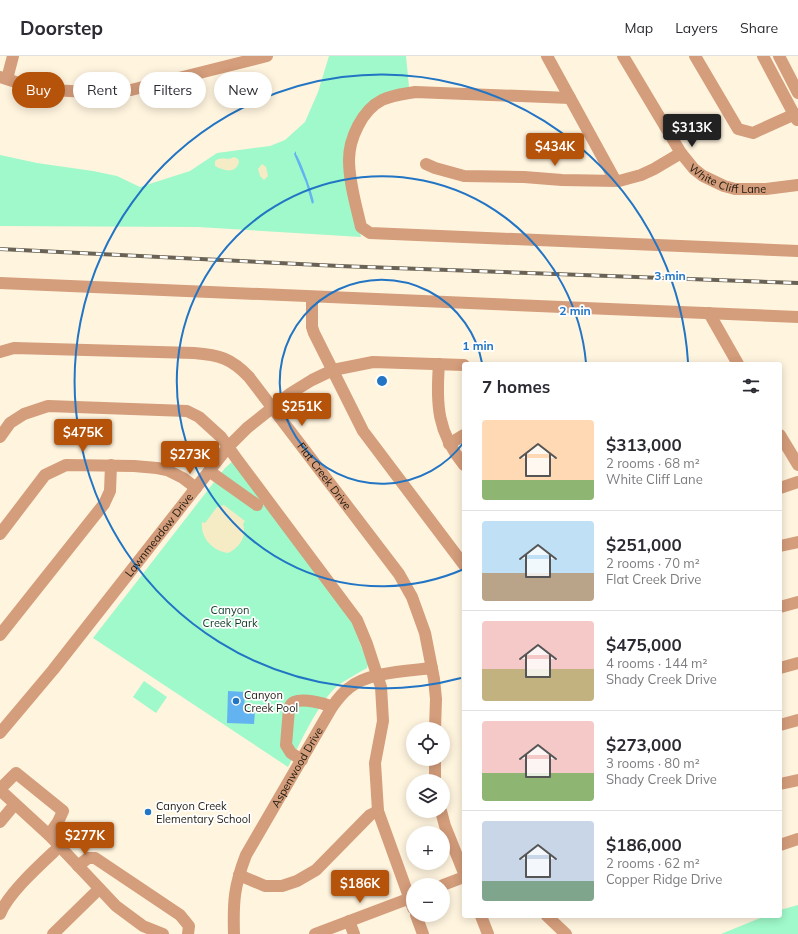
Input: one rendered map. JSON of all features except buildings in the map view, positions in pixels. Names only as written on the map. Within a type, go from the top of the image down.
[{"type":"street","points":[[13,56],[4,78],[51,90],[89,92],[131,90],[248,59],[267,56]]},
{"type":"street","points":[[546,56],[615,180]]},
{"type":"street","name":"White Cliff Lane","points":[[623,56],[681,153],[694,169],[703,176],[735,190],[751,190],[798,185]]},
{"type":"street","points":[[695,56],[738,129],[753,133],[796,118],[763,56]]},
{"type":"street","points":[[779,56],[798,93]]},
{"type":"street","points":[[570,98],[415,92],[400,94],[381,101],[375,105],[362,119],[354,136],[349,159],[350,172],[361,227],[370,233],[798,251]]},
{"type":"street","points":[[426,164],[464,176],[524,177],[562,180],[615,180],[629,179],[640,175],[654,169],[681,153]]},
{"type":"street","points":[[0,283],[798,317]]},
{"type":"street","points":[[312,297],[312,327],[314,333],[363,431],[462,562]]},
{"type":"street","points":[[709,313],[737,362]]},
{"type":"street","name":"Flat Creek Drive","points":[[0,352],[14,348],[174,352],[213,355],[226,358],[240,368],[249,377],[399,574],[412,597],[425,633],[432,668],[436,699],[435,722]]},
{"type":"street","name":"Lawnmeadow Drive","points":[[0,733],[58,664],[228,447],[247,428],[272,407],[312,380],[333,370],[373,362],[462,365]]},
{"type":"street","points":[[439,364],[437,388],[438,404],[444,431],[449,444],[462,461]]},
{"type":"street","points":[[0,437],[10,423],[24,414],[48,406],[187,411],[199,417],[221,437],[357,620],[382,687],[383,721],[375,763],[378,811],[406,885]]},
{"type":"street","points":[[449,444],[462,436]]},
{"type":"street","points":[[782,438],[798,465]]},
{"type":"street","points":[[0,534],[45,475],[55,469],[71,464],[157,468],[167,470],[183,478],[196,488]]},
{"type":"street","points":[[0,635],[104,504],[110,491],[111,465]]},
{"type":"street","points":[[209,471],[256,505]]},
{"type":"street","points":[[782,487],[798,482]]},
{"type":"street","points":[[782,546],[798,542]]},
{"type":"street","points":[[782,606],[798,602]]},
{"type":"street","points":[[782,667],[798,663]]},
{"type":"street","name":"Aspenwood Drive","points":[[234,934],[233,904],[239,875],[254,842],[332,707],[348,688],[357,682],[378,676],[432,668]]},
{"type":"street","points":[[302,760],[290,753],[286,745],[290,704],[303,701],[325,703],[332,707]]},
{"type":"street","points":[[782,724],[798,720]]},
{"type":"street","points":[[49,835],[58,822],[63,810],[16,773],[0,790],[49,835],[116,906],[143,926],[163,934]]},
{"type":"street","points":[[782,784],[798,780]]},
{"type":"street","points":[[0,822],[15,804]]},
{"type":"street","points":[[239,875],[265,886],[282,886],[297,881],[316,870],[370,815],[378,811]]},
{"type":"street","points":[[443,818],[462,867]]},
{"type":"street","points":[[782,843],[798,839]]},
{"type":"street","points":[[0,914],[21,886],[60,846]]},
{"type":"street","points":[[78,866],[88,858],[95,858],[180,915],[189,926],[188,934]]},
{"type":"street","points":[[450,882],[462,878]]},
{"type":"street","points":[[53,934],[99,889]]},
{"type":"street","points":[[315,934],[349,921],[406,903]]},
{"type":"street","points":[[482,918],[488,934]]},
{"type":"street","points":[[549,918],[566,934]]},
{"type":"street","points":[[349,921],[354,934]]},
{"type":"street","points":[[419,922],[423,934]]},
{"type":"green space","points":[[329,56],[406,56],[409,87],[367,106],[346,148],[354,207],[361,237],[198,227],[0,226],[0,155],[37,163],[117,176],[140,187],[190,171],[217,153],[270,146],[285,140],[305,122],[318,92]]},
{"type":"green space","name":"Canyon Creek Park","points":[[233,461],[352,622],[368,664],[367,668],[340,684],[325,700],[311,722],[288,767],[93,638],[225,468]]},
{"type":"green space","points":[[144,681],[167,697],[156,713],[133,697]]},
{"type":"green space","points":[[798,905],[798,934],[721,934],[760,918],[782,918],[782,909]]},
{"type":"sand","points":[[234,157],[238,159],[239,162],[232,170],[226,170],[215,166],[215,161],[217,160]]},
{"type":"sand","points":[[262,164],[266,167],[268,176],[264,180],[260,176],[258,169]]},
{"type":"sand","points":[[224,505],[245,521],[243,524],[244,533],[242,541],[236,548],[228,553],[217,550],[213,547],[205,538],[202,528],[202,522],[205,523],[217,507]]},
{"type":"water","points":[[296,151],[311,191],[314,202],[312,204],[306,183],[294,154]]},
{"type":"water","name":"Canyon Creek Pool","points":[[228,691],[245,692],[244,710],[255,711],[254,724],[227,723]]},
{"type":"railway","points":[[0,249],[339,266],[798,283]]},
{"type":"place","name":"Canyon Creek Pool","points":[[236,701]]},
{"type":"place","name":"Canyon Creek Elementary School","points":[[148,812]]}]
